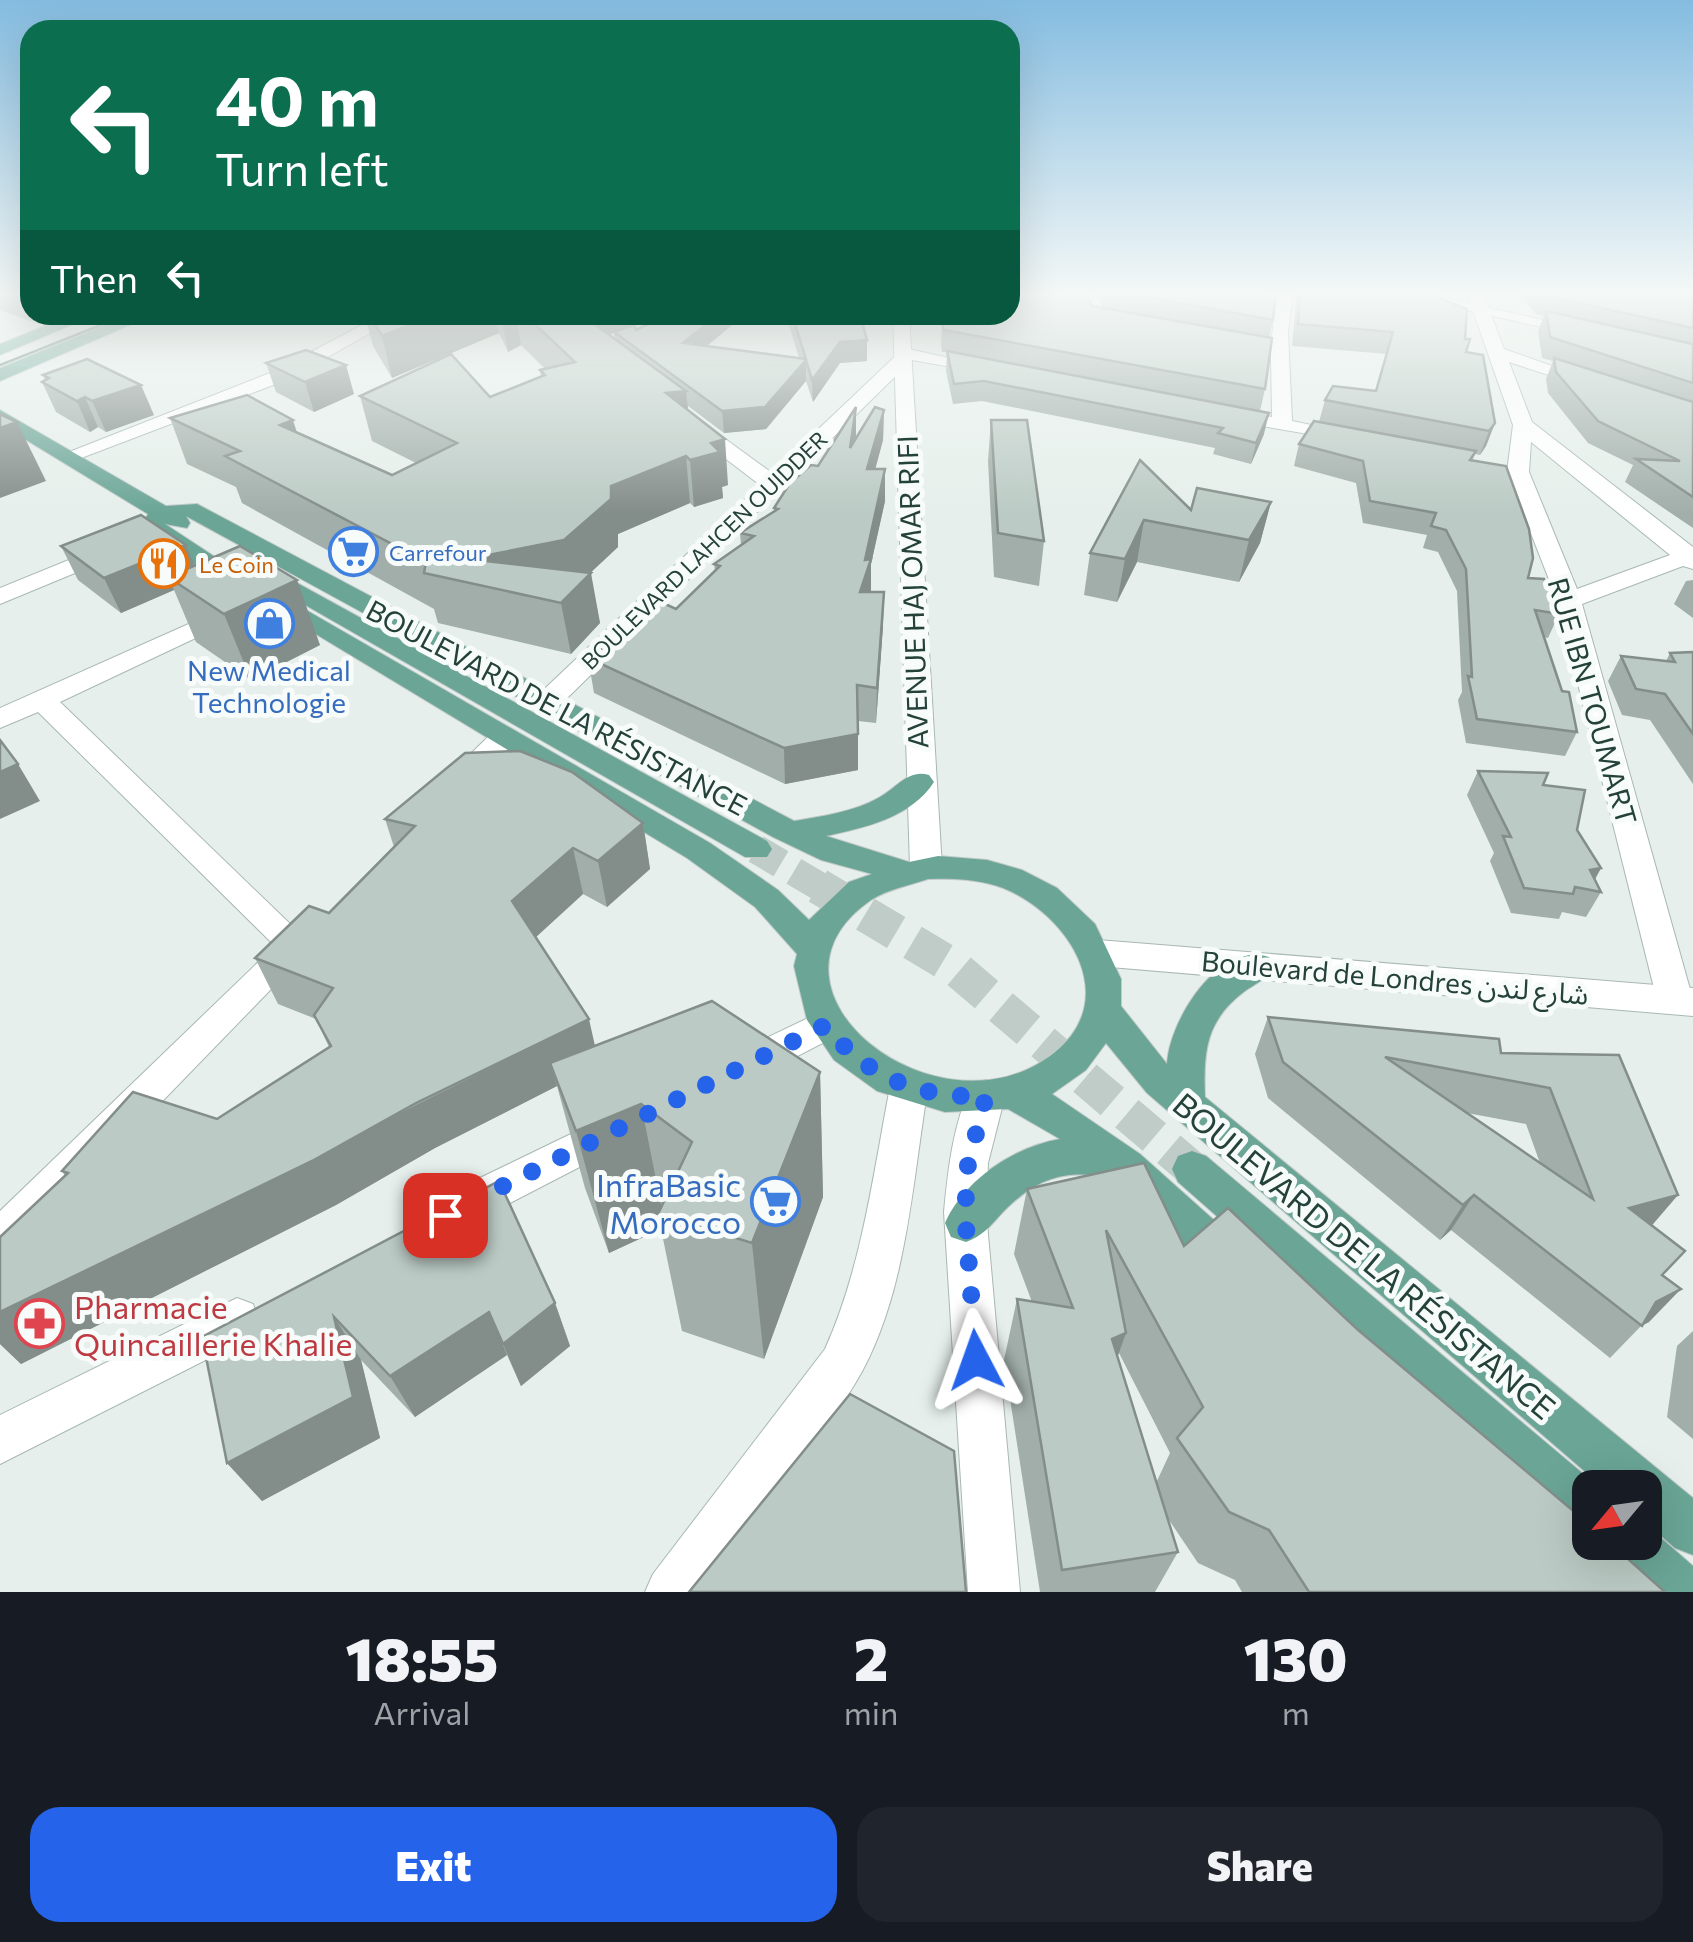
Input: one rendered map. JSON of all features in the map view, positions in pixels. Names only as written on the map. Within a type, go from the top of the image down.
[{"type":"main road","points":[[0,375],[23,365]]},
{"type":"main road","name":"BOULEVARD DE LA RÉSISTANCE","points":[[0,416],[70,456],[266,596],[775,903],[799,926],[814,950]]},
{"type":"main road","name":"BOULEVARD DE LA RÉSISTANCE","points":[[158,522],[189,509],[790,832],[832,852],[916,870]]},
{"type":"main road","points":[[158,522],[756,849]]},
{"type":"main road","points":[[790,832],[859,819],[892,805],[919,782]]},
{"type":"main road","points":[[973,868],[1030,886],[1075,919],[1098,953],[1104,972],[1104,1008],[1087,1045],[1072,1061],[1042,1080],[998,1094],[962,1097],[909,1087],[860,1062],[826,1025],[810,984],[814,950],[839,907],[868,886],[916,870],[973,868]]},
{"type":"main road","points":[[1186,1104],[1184,1061],[1194,1015],[1216,992],[1257,966]]},
{"type":"main road","name":"BOULEVARD DE LA RÉSISTANCE","points":[[1104,1008],[1135,1056],[1186,1104],[1621,1470]]},
{"type":"main road","points":[[998,1094],[1038,1104],[1115,1160],[1260,1289]]},
{"type":"main road","points":[[966,1223],[1014,1174],[1035,1161],[1083,1153],[1115,1160]]},
{"type":"main road","points":[[1192,1169],[1572,1496]]},
{"type":"main road","name":"BOULEVARD DE LA RÉSISTANCE","points":[[1662,1504],[1693,1530]]},
{"type":"main road","points":[[1647,1560],[1684,1592]]},
{"type":"street","points":[[70,456],[300,365]]},
{"type":"street","name":"BOULEVARD LAHCEN OUIDDER","points":[[548,702],[894,365]]},
{"type":"street","name":"AVENUE HAJ OMAR RIFI","points":[[904,365],[919,782],[916,870]]},
{"type":"street","points":[[969,365],[999,370]]},
{"type":"street","points":[[1280,365],[1282,425]]},
{"type":"street","name":"RUE IBN TOUMART","points":[[1502,365],[1523,425],[1509,470],[1569,600],[1684,1001]]},
{"type":"street","points":[[1536,365],[1598,385]]},
{"type":"street","points":[[1208,411],[1373,443]]},
{"type":"street","points":[[684,418],[773,484]]},
{"type":"street","points":[[1523,425],[1691,557]]},
{"type":"street","points":[[0,598],[158,522]]},
{"type":"street","points":[[1569,600],[1691,557]]},
{"type":"street","points":[[0,719],[266,596]]},
{"type":"street","points":[[42,700],[296,946]]},
{"type":"street","points":[[434,807],[503,738]]},
{"type":"street","points":[[0,1239],[324,918]]},
{"type":"street","name":"Boulevard de Londres شارع لندن","points":[[1098,953],[1684,1001]]},
{"type":"street","points":[[710,1082],[826,1025]]},
{"type":"street","points":[[671,1592],[841,1365],[863,1315],[877,1262],[909,1087]]},
{"type":"street","points":[[994,1592],[966,1223],[968,1164],[998,1094]]},
{"type":"street","points":[[422,1227],[646,1114]]},
{"type":"street","points":[[0,1440],[264,1307]]},
{"type":"building","points":[[70,365],[100,365],[141,385],[92,401],[85,397],[77,401],[42,382],[49,378],[43,375]]},
{"type":"building","points":[[271,365],[345,365],[305,382]]},
{"type":"building","points":[[427,365],[461,365],[490,397],[545,375],[540,370],[561,365],[651,365],[686,391],[666,393],[725,439],[711,443],[720,452],[690,460],[686,456],[611,486],[611,499],[564,540],[468,559],[591,573],[561,603],[424,573],[426,562],[225,456],[240,451],[170,418],[247,395],[293,420],[280,425],[392,475],[457,443],[360,396]]},
{"type":"building","points":[[660,365],[801,365],[765,407],[722,411]]},
{"type":"building","points":[[808,365],[823,365],[812,380]]},
{"type":"building","points":[[950,365],[1021,365],[1269,413],[1256,443],[1218,433],[1223,428],[984,381],[954,384]]},
{"type":"building","points":[[1136,365],[1268,365],[1265,389]]},
{"type":"building","points":[[1383,365],[1485,365],[1495,423],[1489,431],[1325,400],[1333,386],[1376,391]]},
{"type":"building","points":[[1555,365],[1577,365],[1693,402],[1693,497],[1636,459],[1680,461],[1598,421],[1556,372]]},
{"type":"building","points":[[1638,365],[1693,365],[1693,383]]},
{"type":"building","points":[[856,407],[850,448],[875,407],[884,410],[867,469],[885,469],[865,560],[871,559],[860,592],[884,592],[877,688],[857,685],[858,734],[784,748],[588,658],[663,603],[676,609],[720,566],[714,564],[754,536],[740,533],[778,509],[774,508],[790,483],[811,465],[818,466]]},
{"type":"building","points":[[0,414],[17,422],[0,428]]},
{"type":"building","points":[[991,420],[1027,420],[1044,541],[998,533]]},
{"type":"building","points":[[1314,421],[1476,451],[1470,460],[1506,466],[1529,529],[1533,558],[1528,578],[1544,579],[1559,614],[1535,610],[1562,691],[1569,692],[1577,732],[1477,719],[1468,676],[1472,677],[1466,569],[1446,530],[1431,526],[1436,513],[1370,501],[1363,461],[1299,444]]},
{"type":"building","points":[[1140,460],[1191,510],[1197,488],[1271,502],[1249,540],[1144,520],[1125,559],[1090,553]]},
{"type":"building","points":[[141,515],[186,545],[104,578],[61,546]]},
{"type":"building","points":[[240,546],[297,580],[224,614],[168,577]]},
{"type":"building","points":[[1693,652],[1693,734],[1665,694],[1636,689],[1621,656],[1675,662],[1670,653]]},
{"type":"building","points":[[0,740],[18,764],[0,772]]},
{"type":"building","points":[[520,751],[572,772],[643,823],[598,861],[573,848],[512,901],[589,1019],[416,1103],[312,1161],[0,1312],[0,1237],[68,1173],[62,1171],[133,1092],[217,1119],[331,1046],[314,1015],[333,988],[255,958],[309,906],[329,913],[415,826],[385,819],[465,753]]},
{"type":"building","points":[[1478,771],[1548,773],[1543,785],[1585,790],[1577,830],[1601,868],[1590,870],[1601,892],[1575,887],[1573,894],[1524,888],[1503,836],[1511,837]]},
{"type":"building","points":[[712,1001],[820,1072],[752,1243],[658,1214],[692,1142],[641,1104],[576,1131],[550,1063]]},
{"type":"building","points":[[1268,1017],[1499,1039],[1501,1053],[1619,1055],[1678,1195],[1629,1208],[1685,1251],[1662,1275],[1681,1289],[1656,1302],[1642,1326],[1474,1195],[1463,1205],[1283,1062]],"holes":[[[1385,1057],[1550,1088],[1593,1199]]]},
{"type":"building","points":[[1144,1163],[1184,1246],[1228,1208],[1357,1329],[1572,1510],[1572,1560],[1629,1560],[1665,1592],[1309,1592],[1269,1530],[1229,1512],[1177,1438],[1203,1407],[1106,1230],[1126,1333],[1112,1339],[1178,1552],[1062,1570],[1017,1299],[1073,1308],[1027,1189]]},
{"type":"building","points":[[499,1181],[555,1303],[503,1344],[489,1312],[390,1376],[334,1317],[353,1397],[227,1463],[202,1337]]},
{"type":"building","points":[[850,1394],[954,1451],[966,1592],[689,1592]]},
{"type":"tunnel","points":[[756,849],[822,888]]},
{"type":"tunnel","points":[[818,886],[954,967],[1192,1169]]},
{"type":"place","name":"Carrefour","points":[[354,552]]},
{"type":"place","name":"Le Coin","points":[[164,564]]},
{"type":"place","name":"New Medical Technologie","points":[[269,623]]},
{"type":"place","name":"InfraBasic Morocco","points":[[776,1202]]},
{"type":"place","name":"Pharmacie Quincaillerie Khalie","points":[[39,1324]]},
{"type":"route","points":[[445,1215],[826,1025],[840,1044],[882,1076],[937,1094],[986,1096],[968,1164],[965,1212],[976,1360]]}]
